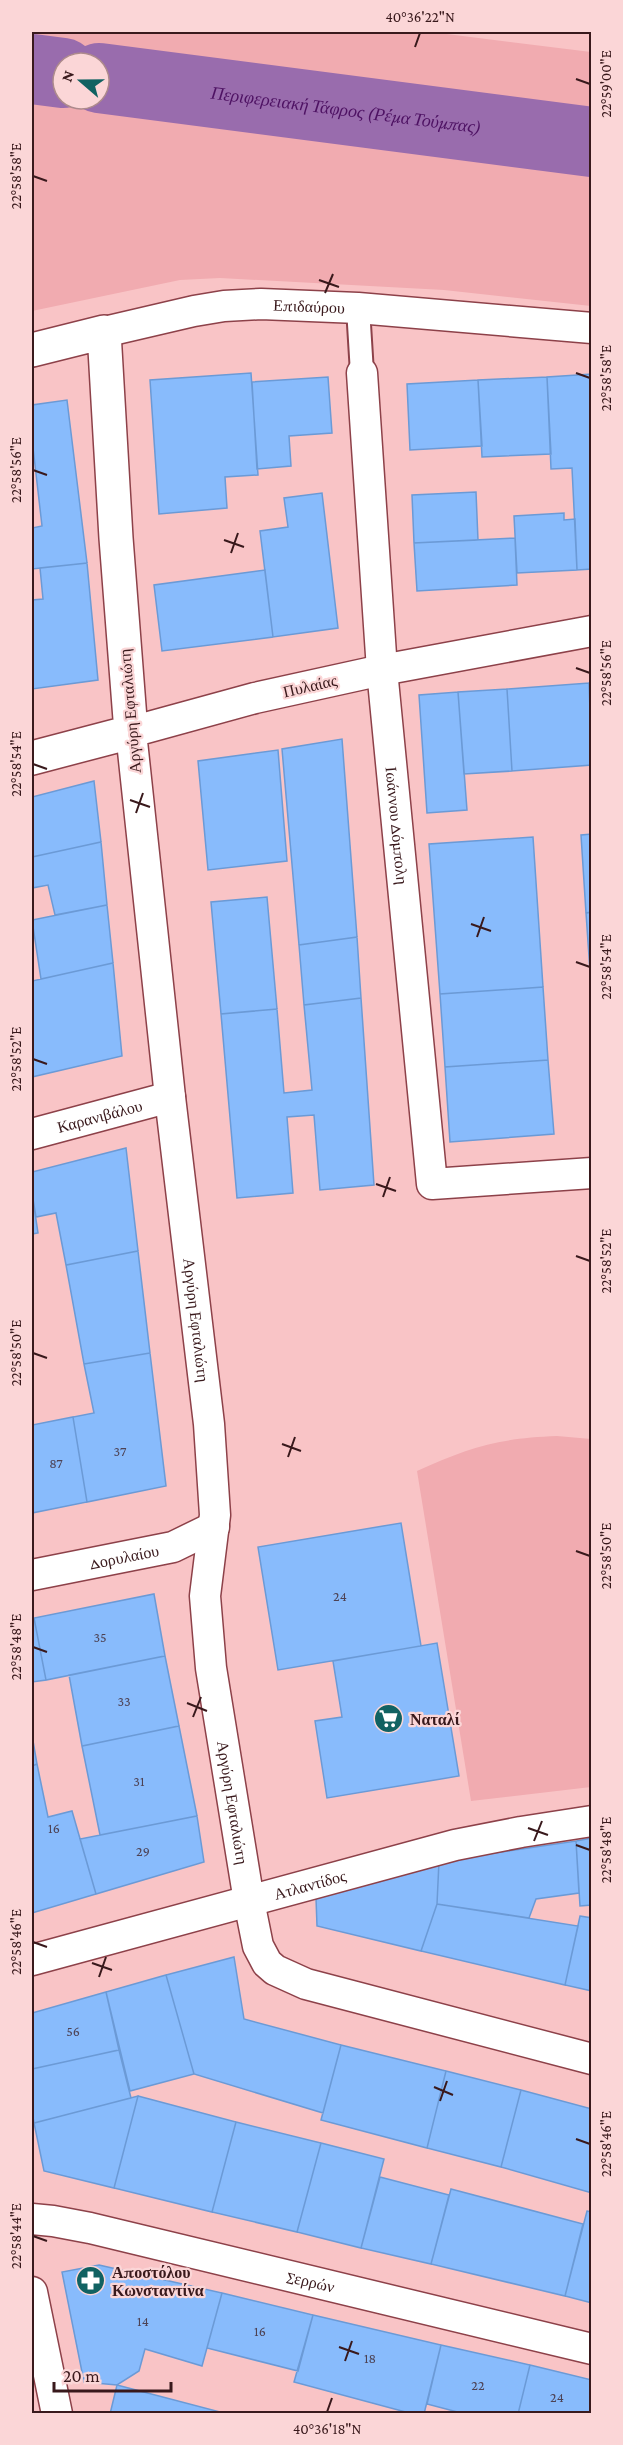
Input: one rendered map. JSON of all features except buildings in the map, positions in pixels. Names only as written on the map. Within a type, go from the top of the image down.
[{"type":"street","name":"Επιδαύρου","points":[[32,350],[194,311],[240,304],[358,308],[591,328]]},
{"type":"street","name":"Ιωάννου Δόμπολη","points":[[358,308],[382,670],[432,1184],[591,1173]]},
{"type":"street","name":"Αργύρη Εφταλιώτη","points":[[104,332],[116,538],[131,732],[170,1097],[209,1424],[215,1504],[205,1596],[206,1620],[211,1668],[249,1901],[262,1955],[267,1963],[282,1975],[320,1988],[591,2059]]},
{"type":"street","name":"Πυλαίας","points":[[32,758],[255,698],[382,670],[591,631]]},
{"type":"street","name":"Καρανιβάλου","points":[[32,1134],[170,1097]]},
{"type":"street","name":"Δορυλαίου","points":[[32,1575],[173,1547],[214,1527]]},
{"type":"street","name":"Ατλαντίδος","points":[[32,1960],[455,1845],[591,1821]]},
{"type":"street","name":"Σερρών","points":[[32,2219],[90,2228],[591,2349]]},
{"type":"street","points":[[32,2292],[57,2414]]},
{"type":"shaded area","points":[[32,32],[431,32],[591,52],[591,306],[444,290],[220,278],[180,280],[32,311]]},
{"type":"shaded area","points":[[557,1436],[591,1439],[591,1787],[471,1801],[417,1471],[485,1445],[518,1439]]},
{"type":"waterway","name":"Περιφερειακή Τάφρος (Ρέμα Τούμπας)","points":[[32,69],[51,71]]},
{"type":"waterway","name":"Περιφερειακή Τάφρος (Ρέμα Τούμπας)","points":[[111,80],[592,142]]},
{"type":"place","name":"Ναταλί","points":[[389,1719]]},
{"type":"place","name":"Αποστόλου Κωνσταντίνα","points":[[91,2281]]}]
